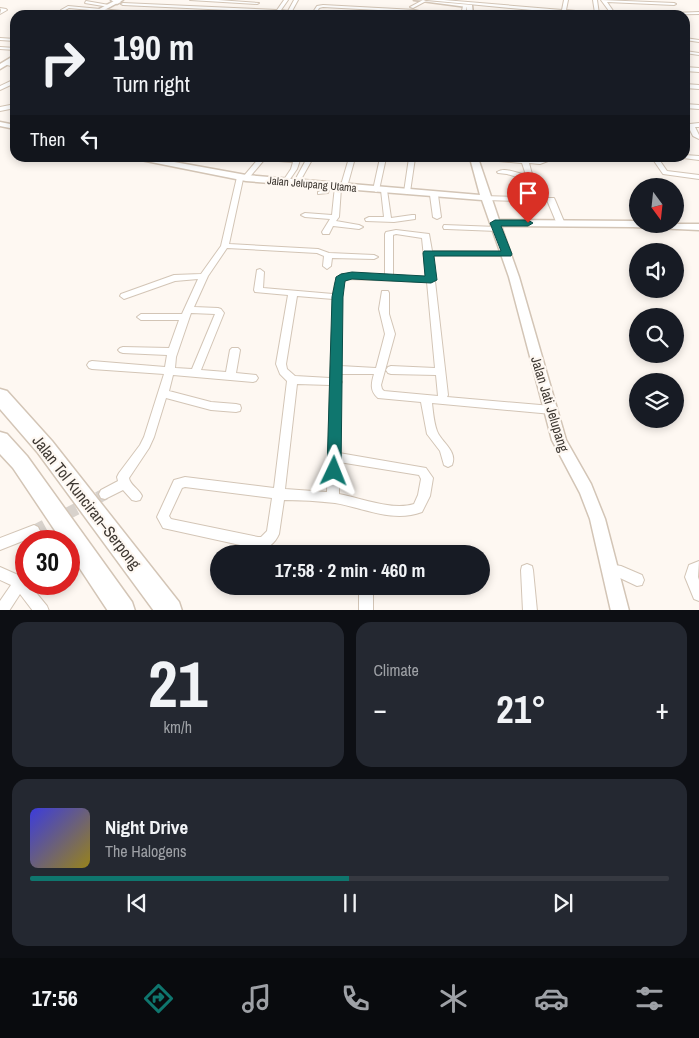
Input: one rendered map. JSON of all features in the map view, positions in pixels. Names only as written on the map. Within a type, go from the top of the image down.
[{"type":"highway","name":"Jalan Tol Kunciran–Serpong","points":[[0,396],[45,447],[170,610]]},
{"type":"highway","name":"Jalan Tol Kunciran–Serpong","points":[[0,440],[20,462],[123,610]]},
{"type":"street","points":[[144,6],[154,0]]},
{"type":"street","points":[[192,0],[255,2]]},
{"type":"street","points":[[286,10],[296,0]]},
{"type":"street","points":[[417,0],[549,10]]},
{"type":"street","points":[[316,10],[318,7],[323,6],[335,8],[413,9],[426,1],[439,0],[535,10]]},
{"type":"street","points":[[490,6],[493,0]]},
{"type":"street","points":[[524,8],[526,0]]},
{"type":"street","points":[[668,0],[681,10]]},
{"type":"street","points":[[603,1],[674,4]]},
{"type":"street","points":[[603,1],[611,10]]},
{"type":"street","points":[[86,2],[117,2],[144,6],[236,10]]},
{"type":"street","points":[[63,10],[68,7],[100,10],[117,2]]},
{"type":"street","points":[[366,2],[416,10]]},
{"type":"street","points":[[608,6],[622,6],[619,2]]},
{"type":"street","points":[[646,3],[654,10]]},
{"type":"street","points":[[699,125],[692,125],[695,135],[699,137]]},
{"type":"street","name":"Jalan Jelupang Utama","points":[[162,162],[243,177],[286,182],[485,198]]},
{"type":"street","points":[[124,484],[125,473],[146,444],[170,370],[173,352],[187,313],[204,276],[225,246],[243,177],[258,162]]},
{"type":"street","points":[[286,182],[296,162]]},
{"type":"street","points":[[297,182],[308,162]]},
{"type":"street","points":[[326,232],[333,220],[341,186],[350,162]]},
{"type":"street","points":[[383,162],[380,190],[388,220]]},
{"type":"street","points":[[407,192],[411,162]]},
{"type":"street","name":"Jalan Jati Jelupang","points":[[475,162],[485,198],[507,254],[562,448],[583,483],[602,534],[620,610]]},
{"type":"street","points":[[525,162],[533,189]]},
{"type":"street","points":[[658,162],[665,173],[699,176]]},
{"type":"street","points":[[500,172],[508,172],[530,179]]},
{"type":"street","points":[[320,193],[326,192],[328,186]]},
{"type":"street","points":[[434,195],[437,216]]},
{"type":"street","points":[[485,198],[525,199]]},
{"type":"street","points":[[511,199],[514,208]]},
{"type":"street","points":[[551,200],[561,224]]},
{"type":"street","points":[[305,215],[359,227]]},
{"type":"street","points":[[369,219],[399,220],[412,217]]},
{"type":"street","points":[[447,227],[561,224],[699,227]]},
{"type":"street","points":[[389,277],[388,236],[391,232],[423,234],[427,239],[442,395]]},
{"type":"street","points":[[225,246],[320,248],[328,255],[374,257]]},
{"type":"street","points":[[428,253],[507,254]]},
{"type":"street","points":[[327,266],[328,255]]},
{"type":"street","points":[[260,272],[258,290],[337,297]]},
{"type":"street","points":[[124,296],[174,278],[204,276]]},
{"type":"street","points":[[333,498],[337,382],[337,297],[339,282],[345,276],[431,280]]},
{"type":"street","points":[[385,292],[382,309],[385,326],[390,334],[376,385],[382,395],[552,410]]},
{"type":"street","points":[[292,294],[281,364],[284,371],[292,380],[337,382]]},
{"type":"street","points":[[141,317],[218,311],[220,313],[195,374]]},
{"type":"street","points":[[123,350],[173,352]]},
{"type":"street","points":[[230,376],[235,350]]},
{"type":"street","points":[[92,365],[253,378]]},
{"type":"street","points":[[336,370],[373,371]]},
{"type":"street","points":[[391,370],[440,372]]},
{"type":"street","points":[[292,380],[278,494],[273,534],[264,543],[167,524],[164,521],[163,517],[178,484],[182,482],[278,494],[333,498],[411,512],[418,508],[427,478],[422,472],[408,468],[334,457]]},
{"type":"street","points":[[163,393],[211,406],[236,408]]},
{"type":"street","points":[[426,400],[432,434],[445,450],[448,462]]},
{"type":"street","points":[[105,494],[124,484]]},
{"type":"street","points":[[124,484],[136,496]]},
{"type":"street","points":[[0,544],[15,538]]},
{"type":"street","points":[[699,567],[694,570],[690,577],[699,594]]},
{"type":"street","points":[[527,570],[530,610]]},
{"type":"street","points":[[609,570],[621,572],[638,580]]},
{"type":"street","points":[[0,573],[15,580]]},
{"type":"street","points":[[1,610],[15,589]]},
{"type":"street","points":[[30,595],[42,610]]},
{"type":"street","points":[[366,595],[366,610]]},
{"type":"tunnel","points":[[36,530],[105,494]]},
{"type":"route","points":[[334,471],[337,297],[340,279],[345,276],[352,276],[431,280],[428,253],[507,254],[495,223],[528,223]]}]
